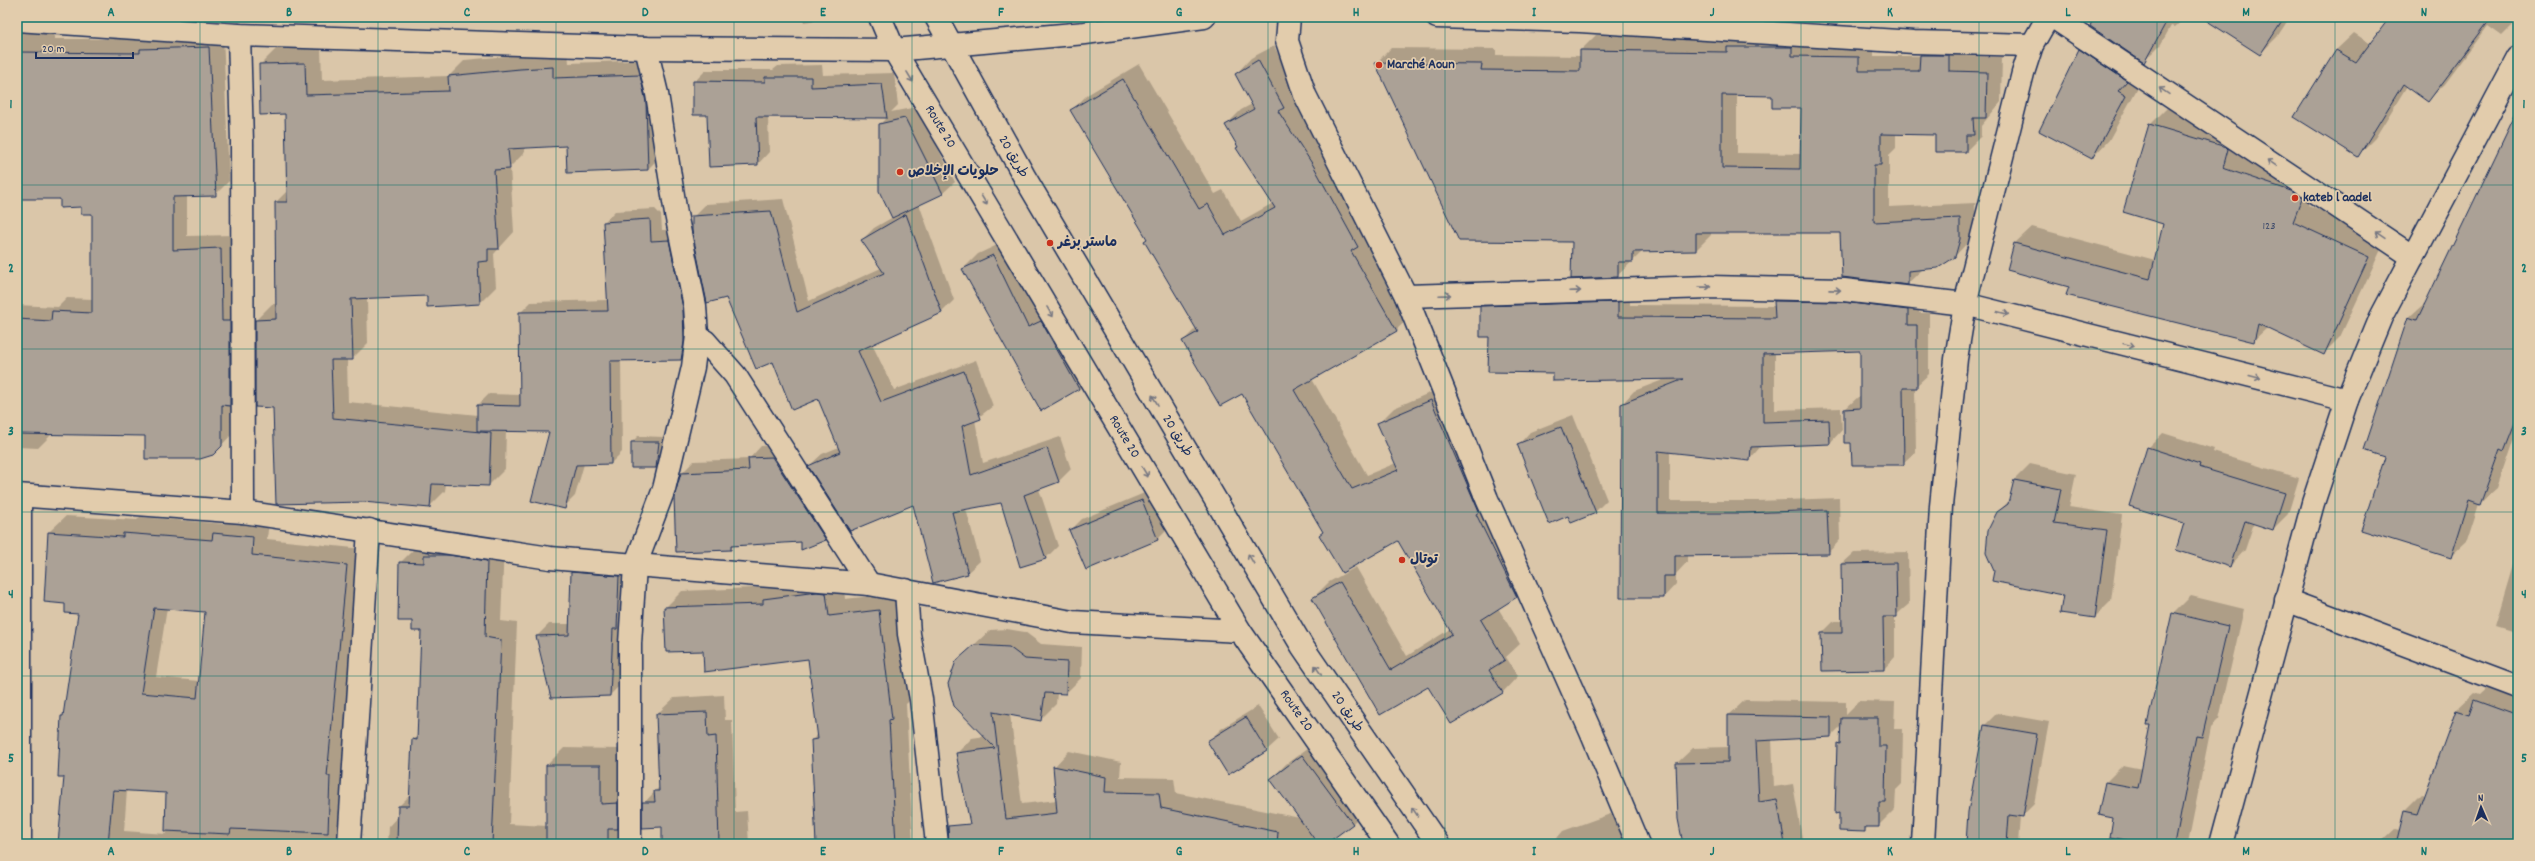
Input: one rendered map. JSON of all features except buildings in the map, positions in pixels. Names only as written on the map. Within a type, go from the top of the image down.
[{"type":"street","name":"Route 20","points":[[880,17],[894,50],[1240,631],[1388,844]]},
{"type":"street","name":"طريق 20","points":[[936,17],[950,45],[1126,350],[1302,646],[1438,844]]},
{"type":"street","points":[[17,20],[239,35],[646,48],[894,50],[1085,33],[1204,17]]},
{"type":"street","points":[[1289,17],[1287,41],[1305,96],[1406,296],[1487,499],[1592,732],[1638,844]]},
{"type":"street","points":[[1437,17],[1580,21],[1914,42],[2032,45]]},
{"type":"street","points":[[1923,844],[1941,506],[1948,425],[1965,304],[2001,157],[2032,45],[2048,17]]},
{"type":"street","points":[[2053,17],[2413,257]]},
{"type":"street","points":[[239,35],[242,142],[243,512]]},
{"type":"street","points":[[630,844],[630,644],[635,566],[664,489],[693,367],[697,336],[695,306],[676,214],[659,102],[646,48]]},
{"type":"street","points":[[2221,844],[2313,503],[2347,400],[2381,318],[2518,58]]},
{"type":"street","points":[[1406,296],[1710,287],[1844,290],[1965,304],[2347,400]]},
{"type":"street","points":[[697,336],[724,361],[738,380],[869,584]]},
{"type":"street","points":[[20,844],[19,495],[243,512],[550,558],[869,584],[1072,622],[1240,631]]},
{"type":"street","points":[[349,844],[369,530]]},
{"type":"street","points":[[906,590],[909,634],[921,699],[937,844]]},
{"type":"street","points":[[2286,600],[2518,687]]},
{"type":"place","name":"Marché Aoun","points":[[1379,65]]},
{"type":"place","name":"حلويات الإخلاص","points":[[900,172]]},
{"type":"place","name":"kateb l aadel","points":[[2295,198]]},
{"type":"place","name":"ماستر برغر","points":[[1050,243]]},
{"type":"place","name":"توتال","points":[[1402,560]]}]
